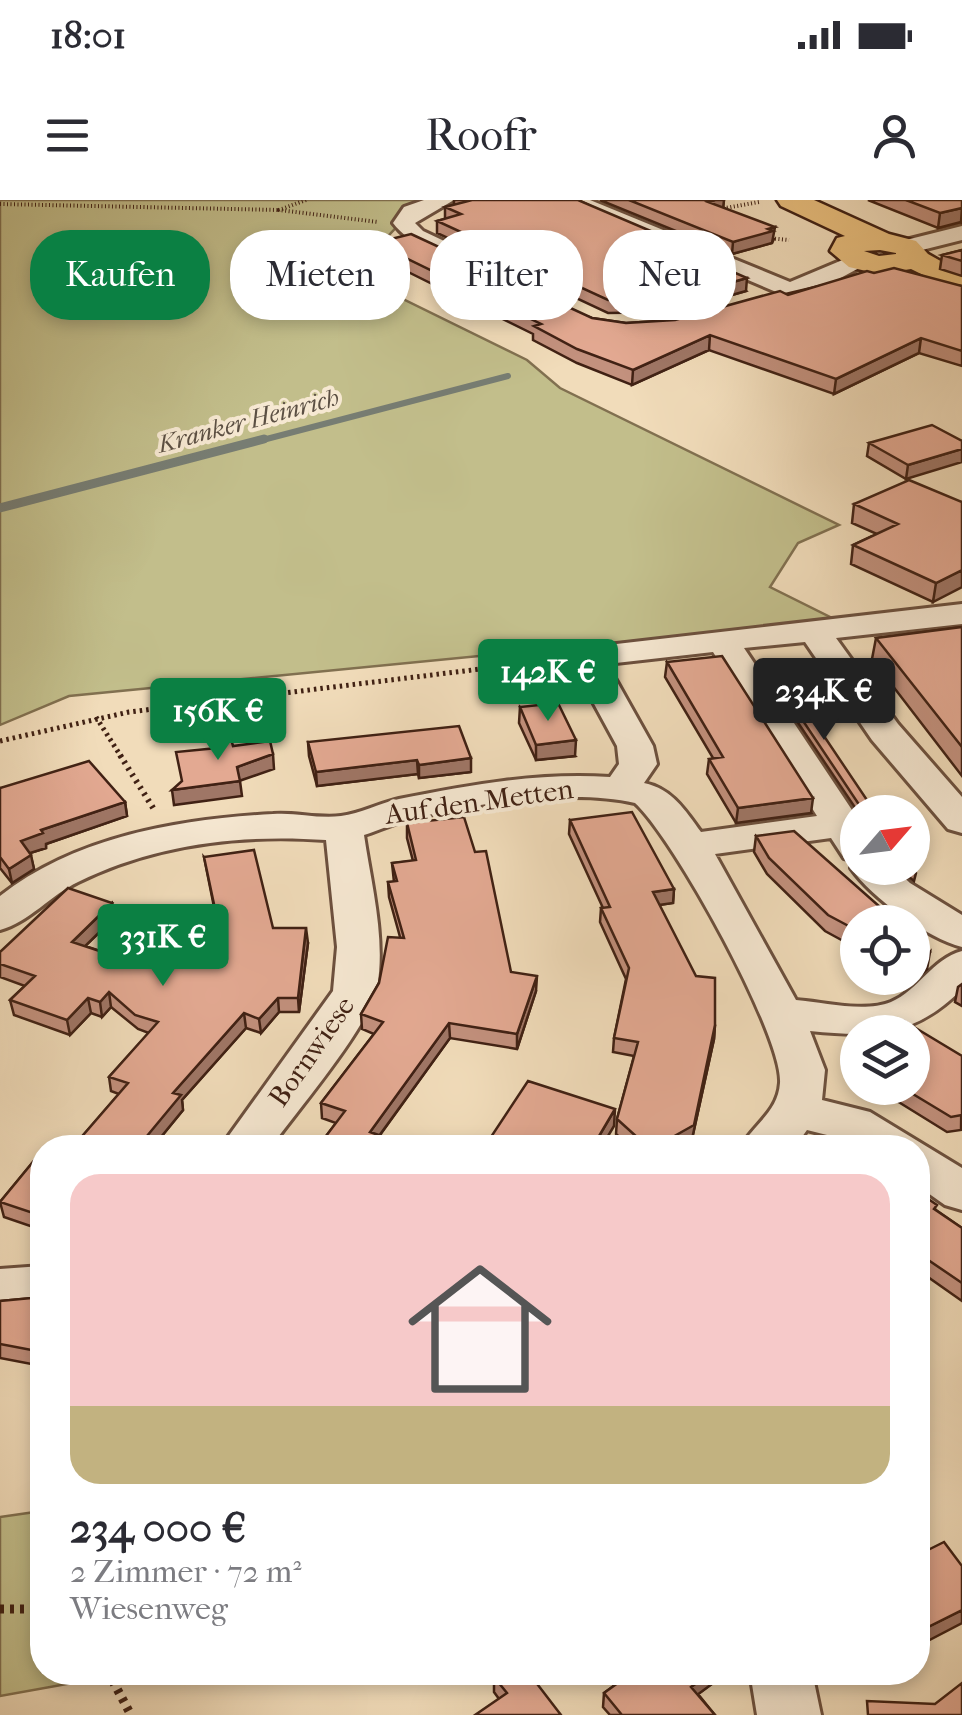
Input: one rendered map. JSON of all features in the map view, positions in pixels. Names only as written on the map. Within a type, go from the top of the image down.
[{"type":"main road","points":[[791,200],[881,253]]},
{"type":"main road","points":[[764,201],[962,287]]},
{"type":"street","points":[[430,243],[416,236],[404,223],[412,212],[443,200]]},
{"type":"street","points":[[572,200],[788,290]]},
{"type":"street","points":[[752,300],[814,283],[881,253],[962,234]]},
{"type":"street","points":[[622,788],[638,764],[635,746],[585,656],[962,614]]},
{"type":"street","points":[[814,630],[885,732],[962,822]]},
{"type":"street","points":[[722,640],[840,823]]},
{"type":"street","name":"Auf den Metten","points":[[0,917],[15,903],[67,872],[98,858],[172,837],[278,825],[344,828],[414,808],[585,786],[622,788],[653,797],[675,818],[692,845],[780,1016],[802,1072],[797,1111]]},
{"type":"street","name":"Bornwiese","points":[[253,1135],[355,991],[358,947],[344,828]]},
{"type":"street","points":[[692,845],[840,837]]},
{"type":"street","points":[[889,885],[962,934]]},
{"type":"street","points":[[780,1016],[815,1013],[847,1021],[893,1016],[923,1000],[962,965]]},
{"type":"street","points":[[776,1135],[797,1111],[853,1124],[873,1135]]},
{"type":"street","points":[[930,1170],[962,1192]]},
{"type":"street","points":[[0,1290],[30,1287]]},
{"type":"street","points":[[784,1685],[789,1715]]},
{"type":"path","points":[[279,210],[306,200]]},
{"type":"path","points":[[716,210],[764,201]]},
{"type":"path","points":[[0,204],[279,210],[338,215],[408,228]]},
{"type":"path","points":[[756,234],[774,241],[789,240]]},
{"type":"path","points":[[0,740],[96,717],[585,656]]},
{"type":"path","points":[[96,717],[172,837]]},
{"type":"path","points":[[0,1609],[30,1609]]},
{"type":"path","points":[[115,1685],[132,1715]]},
{"type":"shaded area","points":[[0,200],[422,200],[394,230],[230,230],[230,320],[410,320],[410,302],[430,312],[430,320],[446,320],[527,360],[560,388],[839,525],[798,543],[770,587],[838,621],[69,696],[0,725]]},
{"type":"shaded area","points":[[30,1513],[30,1685],[61,1685],[0,1696],[0,1517]]},
{"type":"building","points":[[465,200],[578,200],[648,230],[603,230],[603,298],[583,288],[583,230],[456,230],[437,221],[461,214],[445,207],[468,201]]},
{"type":"building","points":[[629,200],[715,200],[708,202],[775,227],[768,229],[773,231],[736,241],[736,230],[703,230]]},
{"type":"building","points":[[906,200],[962,200],[962,208],[940,213]]},
{"type":"building","points":[[410,234],[430,243],[430,270],[410,260]]},
{"type":"building","points":[[962,250],[962,261],[942,255]]},
{"type":"building","points":[[894,268],[962,286],[962,351],[921,338],[836,379],[710,335],[633,370],[577,349],[534,326],[541,324],[533,320],[583,320],[583,314],[626,323],[736,320],[736,303],[780,291],[788,295],[867,271]]},
{"type":"building","points":[[932,425],[962,441],[962,449],[908,465],[869,443]]},
{"type":"building","points":[[909,480],[962,502],[962,570],[936,583],[853,545],[898,524],[854,504]]},
{"type":"building","points":[[962,627],[962,747],[876,638]]},
{"type":"building","points":[[722,656],[813,798],[738,808],[709,759],[723,757],[667,662]]},
{"type":"building","points":[[771,673],[783,675],[864,795],[853,795]]},
{"type":"building","points":[[558,703],[576,740],[536,745],[520,707]]},
{"type":"building","points":[[459,726],[471,758],[419,765],[417,760],[316,772],[308,742]]},
{"type":"building","points":[[230,735],[233,746],[270,741],[273,754],[237,767],[240,781],[172,790],[182,781],[176,752],[217,748]]},
{"type":"building","points":[[89,761],[125,802],[41,830],[43,833],[21,841],[31,855],[9,869],[0,857],[0,788]]},
{"type":"building","points":[[632,812],[674,889],[653,892],[696,976],[715,978],[715,1025],[694,1125],[676,1135],[635,1135],[617,1119],[638,1042],[614,1038],[629,968],[601,908],[610,907],[570,820]]},
{"type":"building","points":[[464,817],[475,852],[486,851],[511,972],[537,976],[517,1034],[449,1023],[370,1132],[379,1135],[327,1135],[345,1111],[321,1103],[383,1022],[361,1014],[379,983],[388,937],[404,938],[388,882],[397,881],[392,863],[416,860],[407,823]]},
{"type":"building","points":[[794,831],[840,872],[840,885],[855,885],[878,905],[840,905],[840,921],[828,915],[769,858],[756,836]]},
{"type":"building","points":[[254,850],[273,928],[306,928],[298,998],[278,998],[259,1019],[244,1013],[173,1093],[181,1095],[148,1135],[83,1135],[128,1083],[109,1077],[158,1022],[135,1015],[109,992],[100,1002],[88,998],[67,1020],[10,1000],[35,976],[0,964],[0,952],[68,888],[112,903],[72,942],[148,967],[152,963],[167,968],[174,942],[222,942],[204,857]]},
{"type":"building","points":[[930,1037],[962,1056],[962,1115],[951,1117],[930,1104]]},
{"type":"building","points":[[528,1081],[615,1109],[600,1135],[492,1135]]},
{"type":"building","points":[[30,1166],[30,1212],[0,1202]]},
{"type":"building","points":[[930,1200],[937,1205],[934,1209],[962,1228],[962,1283],[930,1261]]},
{"type":"building","points":[[30,1298],[30,1350],[0,1344],[0,1301]]},
{"type":"building","points":[[944,1542],[962,1566],[962,1610],[930,1626],[930,1549]]},
{"type":"building","points":[[962,1683],[962,1715],[868,1715],[867,1701],[935,1704]]},
{"type":"building","points":[[500,1685],[538,1685],[561,1715],[475,1715],[507,1693]]},
{"type":"building","points":[[615,1685],[694,1685],[691,1687],[715,1715],[622,1715],[604,1693]]},
{"type":"waterway","name":"Kranker Heinrich","points":[[255,442],[508,376]]},
{"type":"waterway","name":"Kranker Heinrich","points":[[0,508],[264,439]]}]
